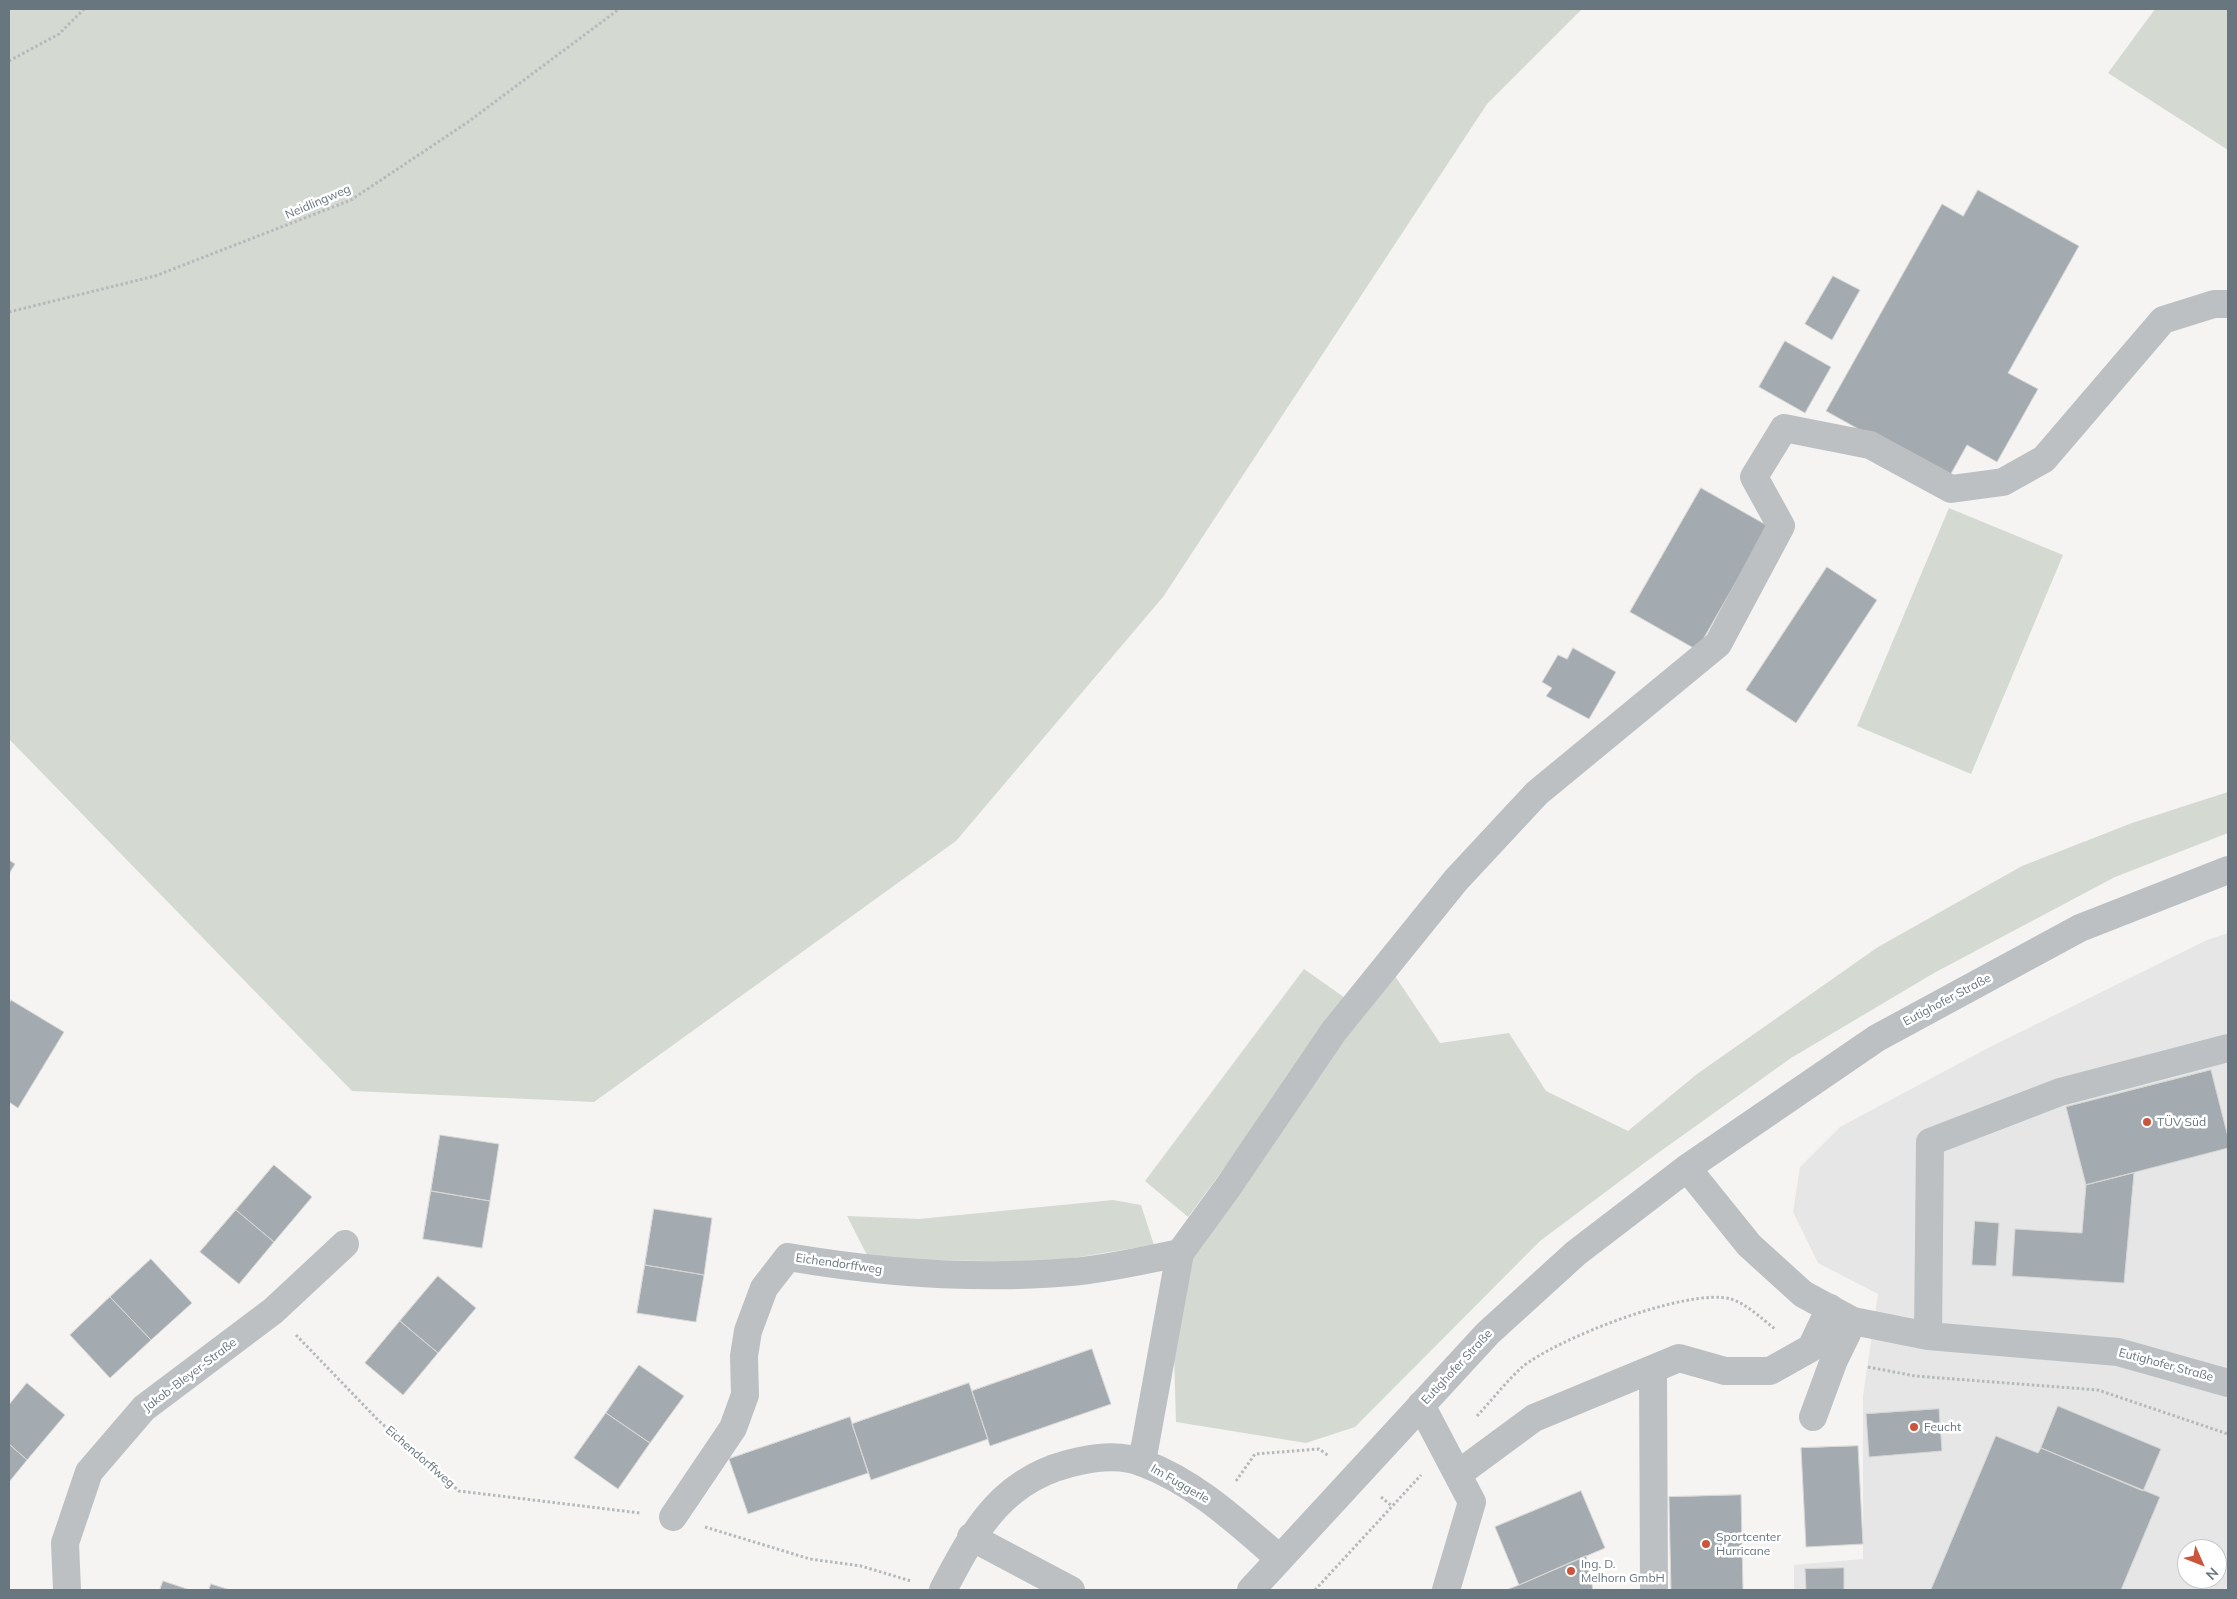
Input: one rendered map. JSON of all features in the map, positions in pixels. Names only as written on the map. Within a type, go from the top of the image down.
[{"type":"street","points":[[1142,1462],[1180,1253],[1228,1187],[1334,1032],[1456,880],[1537,793],[1718,644],[1781,526],[1754,477],[1784,428],[1870,444],[1951,489],[2003,482],[2044,459],[2163,320],[2214,304],[2228,304]]},
{"type":"street","name":"Eutighofer Straße","points":[[1251,1590],[1488,1333],[1576,1253],[1687,1168],[1877,1038],[2080,928],[2228,870]]},
{"type":"street","points":[[1928,1336],[1930,1142],[2060,1092],[2216,1049],[2228,1048]]},
{"type":"street","name":"Eutighofer Straße","points":[[1687,1168],[1748,1245],[1803,1294],[1842,1314],[1928,1336],[2118,1352],[2228,1383]]},
{"type":"street","name":"Jakob-Bleyer-Straße","points":[[67,1590],[65,1543],[88,1472],[144,1408],[273,1311],[345,1244]]},
{"type":"street","name":"Eichendorffweg","points":[[673,1517],[733,1428],[745,1395],[744,1356],[748,1331],[764,1288],[788,1257],[862,1270],[968,1275],[1072,1272],[1180,1253]]},
{"type":"street","points":[[1813,1417],[1834,1360],[1842,1314]]},
{"type":"street","points":[[1458,1474],[1534,1418],[1679,1358],[1725,1371],[1770,1371],[1811,1348],[1842,1314]]},
{"type":"street","points":[[1653,1369],[1654,1589]]},
{"type":"street","points":[[1421,1405],[1472,1502],[1446,1590]]},
{"type":"street","name":"Im Fuggerle","points":[[944,1590],[971,1537],[994,1507],[1026,1482],[1058,1465],[1101,1457],[1142,1462],[1206,1496],[1279,1558]]},
{"type":"street","points":[[971,1537],[1072,1590]]},
{"type":"path","points":[[9,61],[59,34],[84,9]]},
{"type":"path","name":"Neidlingweg","points":[[9,312],[154,276],[351,200],[468,122],[618,9]]},
{"type":"path","name":"Eichendorffweg","points":[[273,1311],[379,1421],[459,1491],[673,1517],[810,1559],[861,1566],[914,1582]]},
{"type":"path","points":[[1834,1360],[1915,1376],[2098,1390],[2228,1434]]},
{"type":"path","points":[[1218,1506],[1255,1454],[1319,1449],[1357,1474]]},
{"type":"path","points":[[1315,1590],[1392,1506]]},
{"type":"shaded area","points":[[9,9],[1582,9],[1487,104],[1163,597],[956,841],[594,1102],[352,1091],[9,739]]},
{"type":"shaded area","points":[[2155,9],[2228,9],[2228,150],[2108,73]]},
{"type":"shaded area","points":[[1949,508],[2063,555],[1971,774],[1857,726]]},
{"type":"shaded area","points":[[2228,792],[2228,833],[2115,877],[1934,973],[1791,1058],[1651,1158],[1540,1241],[1355,1427],[1306,1443],[1176,1422],[1173,1318],[1196,1245],[1344,1038],[1393,973],[1440,1043],[1509,1033],[1546,1091],[1628,1131],[1697,1074],[1878,947],[2022,866],[2132,823]]},
{"type":"shaded area","points":[[2228,933],[2228,1590],[1794,1590],[1794,1565],[1863,1559],[1863,1396],[1878,1294],[1818,1263],[1793,1212],[1800,1167],[1840,1127],[1988,1048],[2207,940]]},
{"type":"shaded area","points":[[1304,969],[1348,1000],[1188,1217],[1145,1181]]},
{"type":"shaded area","points":[[1113,1200],[1141,1205],[1154,1245],[1048,1262],[869,1259],[847,1216],[919,1219]]},
{"type":"building","points":[[1978,190],[2079,246],[2008,373],[2038,389],[1997,462],[1967,445],[1948,479],[1826,411],[1942,204],[1963,216]]},
{"type":"building","points":[[1833,276],[1860,290],[1832,340],[1805,324]]},
{"type":"building","points":[[1785,341],[1831,367],[1805,413],[1759,387]]},
{"type":"building","points":[[1701,488],[1768,526],[1697,650],[1630,612]]},
{"type":"building","points":[[1827,567],[1877,600],[1796,723],[1746,690]]},
{"type":"building","points":[[1573,648],[1616,672],[1589,719],[1546,696],[1552,688],[1542,682],[1558,655],[1567,659]]},
{"type":"building","points":[[9,860],[15,864],[9,874]]},
{"type":"building","points":[[11,1000],[64,1032],[18,1108],[9,1102],[9,1004]]},
{"type":"building","name":"TÜV Süd","points":[[2211,1070],[2228,1137],[2228,1148],[2086,1185],[2066,1107]]},
{"type":"building","points":[[440,1135],[499,1144],[490,1201],[431,1191]]},
{"type":"building","points":[[274,1165],[312,1197],[274,1242],[236,1210]]},
{"type":"building","points":[[2134,1173],[2124,1283],[2012,1276],[2015,1229],[2082,1233],[2086,1185]]},
{"type":"building","points":[[431,1191],[490,1201],[482,1248],[423,1239]]},
{"type":"building","points":[[654,1209],[712,1218],[704,1275],[645,1265]]},
{"type":"building","points":[[236,1210],[274,1242],[239,1284],[200,1252]]},
{"type":"building","points":[[1975,1221],[1999,1223],[1996,1266],[1972,1265]]},
{"type":"building","points":[[151,1259],[192,1303],[151,1340],[110,1297]]},
{"type":"building","points":[[645,1265],[704,1275],[696,1322],[637,1313]]},
{"type":"building","points":[[438,1276],[476,1308],[438,1353],[400,1321]]},
{"type":"building","points":[[110,1297],[151,1340],[110,1378],[70,1335]]},
{"type":"building","points":[[400,1321],[438,1353],[403,1395],[365,1363]]},
{"type":"building","points":[[1092,1349],[1111,1404],[990,1446],[972,1391]]},
{"type":"building","points":[[639,1365],[684,1396],[650,1443],[606,1413]]},
{"type":"building","points":[[27,1383],[65,1415],[27,1460],[9,1444],[9,1405]]},
{"type":"building","points":[[969,1383],[988,1439],[871,1480],[852,1424]]},
{"type":"building","points":[[2058,1406],[2161,1449],[2143,1491],[2041,1448]]},
{"type":"building","points":[[1939,1409],[1942,1451],[1869,1457],[1866,1414]]},
{"type":"building","points":[[606,1413],[650,1443],[618,1489],[574,1458]]},
{"type":"building","points":[[850,1417],[868,1473],[748,1514],[729,1459]]},
{"type":"building","points":[[1996,1436],[2038,1453],[2041,1448],[2160,1497],[2121,1590],[1931,1590]]},
{"type":"building","points":[[9,1444],[27,1460],[9,1482]]},
{"type":"building","points":[[1858,1446],[1863,1544],[1806,1547],[1801,1448]]},
{"type":"building","points":[[1581,1491],[1605,1548],[1519,1585],[1495,1527]]},
{"type":"building","name":"Sportcenter Hurricane","points":[[1741,1495],[1743,1590],[1671,1590],[1669,1497]]},
{"type":"building","name":"Ing. D. Melhorn GmbH","points":[[1586,1556],[1593,1590],[1506,1590],[1519,1585]]},
{"type":"building","points":[[1844,1568],[1844,1590],[1806,1590],[1805,1569]]},
{"type":"building","points":[[163,1581],[190,1590],[160,1590]]},
{"type":"building","points":[[211,1584],[230,1590],[209,1590]]},
{"type":"place","name":"TÜV Süd","points":[[2147,1122]]},
{"type":"place","name":"Feucht","points":[[1914,1427]]},
{"type":"place","name":"Sportcenter Hurricane","points":[[1706,1544]]},
{"type":"place","name":"Ing. D. Melhorn GmbH","points":[[1571,1571]]}]
